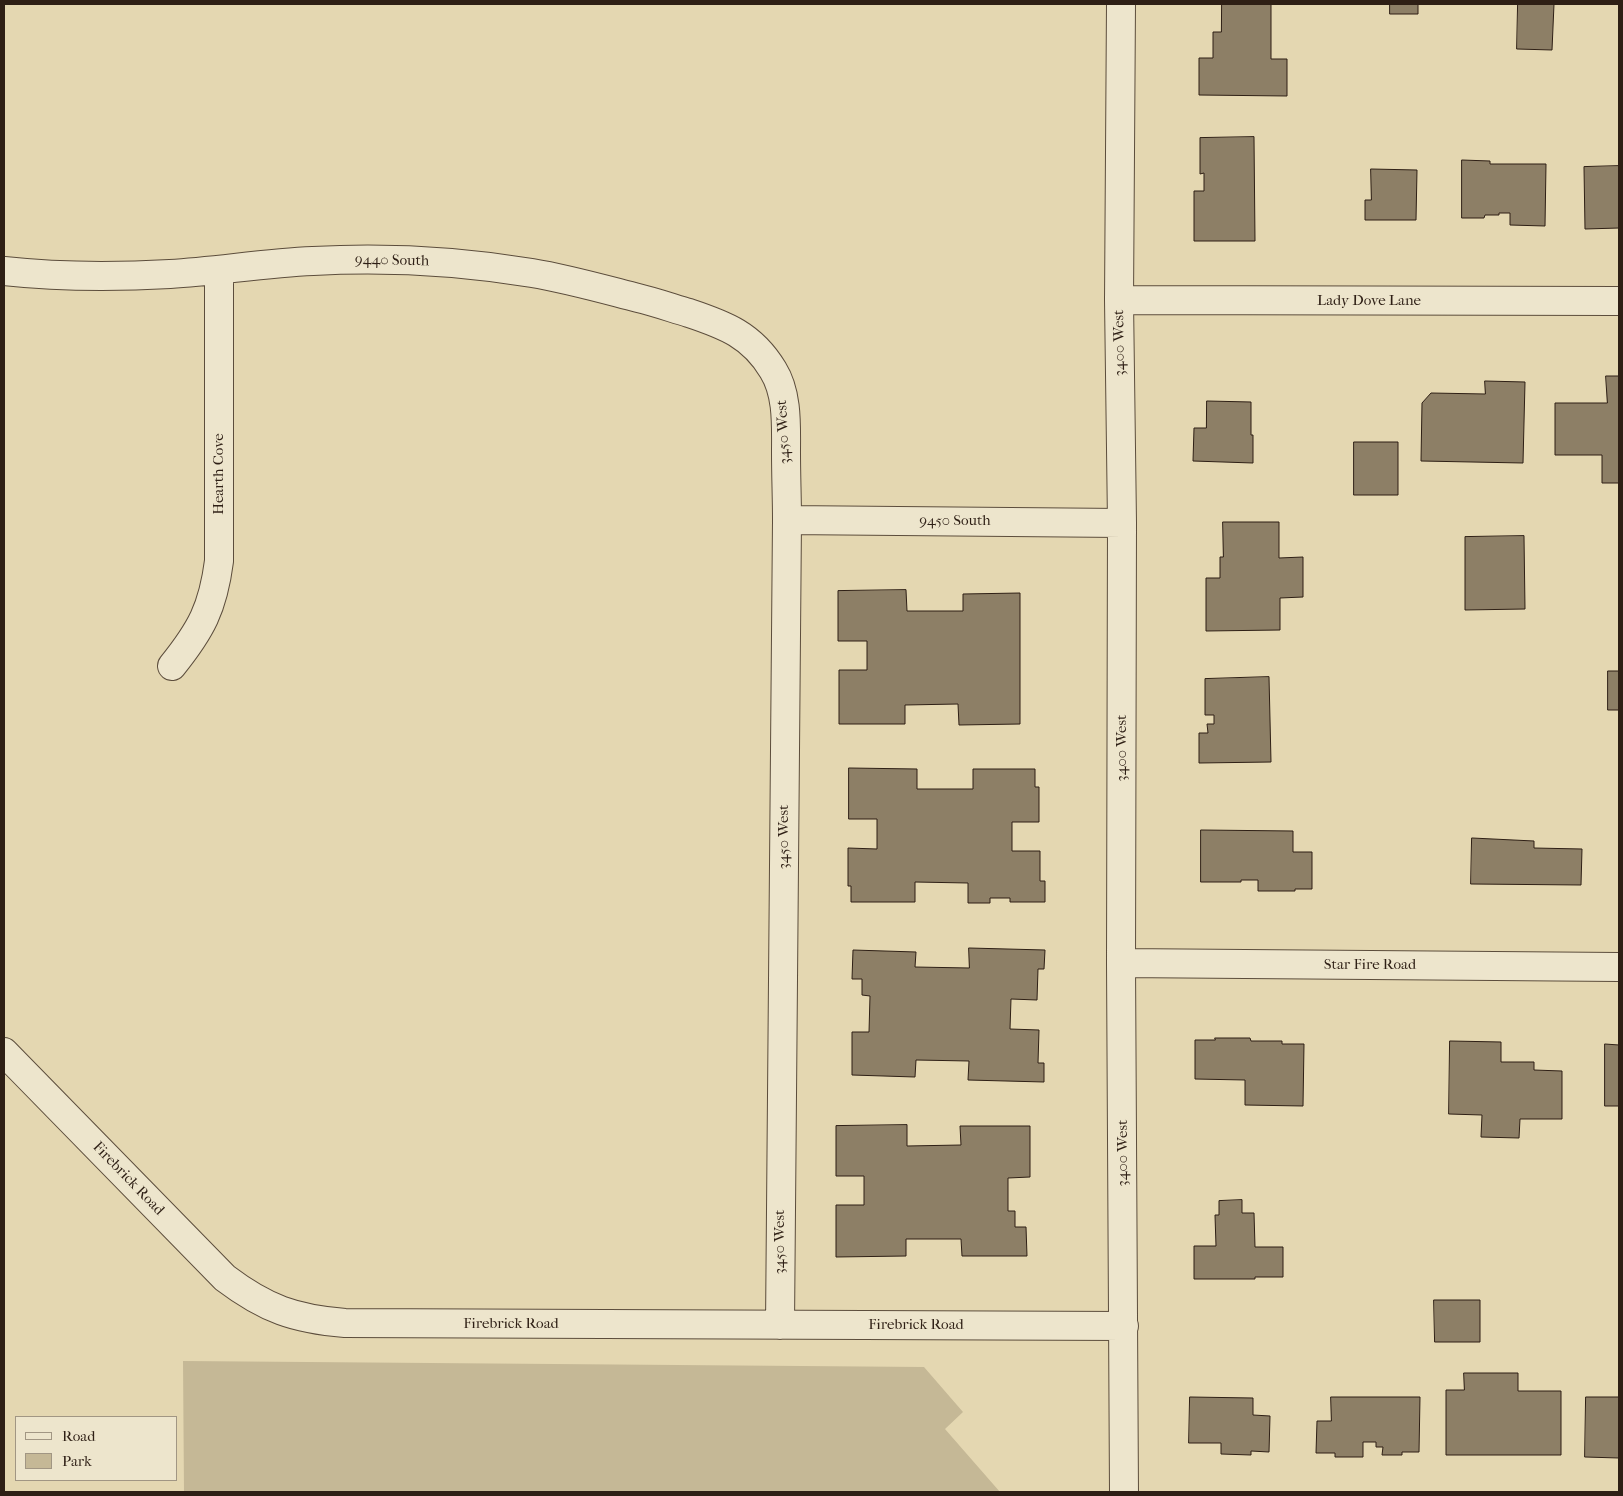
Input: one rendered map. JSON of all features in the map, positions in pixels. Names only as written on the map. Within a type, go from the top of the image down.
[{"type":"street","name":"3400 West","points":[[1121,4],[1121,963],[1124,1492]]},
{"type":"street","name":"9440 South","points":[[4,271],[120,276],[172,274],[311,260],[372,259],[432,261],[483,266],[533,273],[652,301],[719,323],[736,331],[751,342],[763,355]]},
{"type":"street","name":"Hearth Cove","points":[[172,666],[192,642],[202,626],[209,609],[217,578],[219,561],[219,270]]},
{"type":"street","name":"Lady Dove Lane","points":[[1120,300],[1619,301]]},
{"type":"street","name":"3450 West","points":[[763,355],[775,372],[782,392],[785,412],[787,520],[780,1324]]},
{"type":"street","name":"9450 South","points":[[787,520],[1122,523]]},
{"type":"street","name":"Star Fire Road","points":[[1121,963],[1619,967]]},
{"type":"street","name":"Firebrick Road","points":[[4,1052],[226,1278],[243,1292],[263,1304],[289,1314],[318,1321],[345,1323],[1124,1326]]},
{"type":"green space","points":[[183,1361],[924,1367],[963,1412],[945,1429],[1000,1492],[184,1492]]},
{"type":"building","points":[[1222,4],[1271,4],[1271,59],[1287,59],[1287,96],[1199,95],[1199,58],[1213,58],[1213,32],[1221,32]]},
{"type":"building","points":[[1390,4],[1418,4],[1418,14],[1390,14]]},
{"type":"building","points":[[1518,4],[1554,4],[1552,50],[1517,49]]},
{"type":"building","points":[[1254,137],[1255,241],[1194,241],[1194,191],[1204,191],[1204,173],[1200,174],[1200,138]]},
{"type":"building","points":[[1462,160],[1490,161],[1490,164],[1546,164],[1545,226],[1510,225],[1510,213],[1485,215],[1484,218],[1462,218]]},
{"type":"building","points":[[1619,166],[1619,228],[1585,229],[1584,167]]},
{"type":"building","points":[[1371,169],[1417,170],[1416,220],[1365,220],[1365,200],[1371,200]]},
{"type":"building","points":[[1606,376],[1619,376],[1619,483],[1602,483],[1602,455],[1555,455],[1555,403],[1607,403]]},
{"type":"building","points":[[1485,381],[1525,382],[1523,463],[1421,461],[1422,403],[1431,393],[1485,394]]},
{"type":"building","points":[[1207,401],[1251,402],[1253,463],[1193,461],[1194,428],[1206,428]]},
{"type":"building","points":[[1354,442],[1398,442],[1398,495],[1354,495]]},
{"type":"building","points":[[1223,522],[1279,522],[1279,558],[1303,557],[1303,597],[1280,598],[1280,630],[1206,631],[1206,578],[1220,578],[1220,557],[1223,557]]},
{"type":"building","points":[[1524,536],[1525,609],[1465,610],[1465,537]]},
{"type":"building","points":[[906,590],[907,611],[963,611],[963,594],[1020,593],[1020,724],[959,725],[958,704],[905,705],[905,724],[839,724],[839,670],[867,670],[867,641],[838,641],[838,591]]},
{"type":"building","points":[[1608,671],[1619,671],[1619,710],[1608,710]]},
{"type":"building","points":[[1269,677],[1271,762],[1199,763],[1199,733],[1208,733],[1207,724],[1214,724],[1214,715],[1205,715],[1205,679]]},
{"type":"building","points":[[849,768],[917,769],[917,789],[973,789],[973,769],[1035,769],[1035,787],[1039,787],[1039,822],[1012,822],[1012,851],[1040,851],[1040,881],[1045,881],[1045,902],[1010,902],[1010,898],[990,898],[990,903],[968,903],[968,883],[915,882],[915,902],[851,902],[851,886],[848,886],[848,848],[877,849],[877,819],[849,819]]},
{"type":"building","points":[[1201,830],[1293,831],[1293,852],[1312,852],[1312,889],[1258,891],[1258,880],[1201,882]]},
{"type":"building","points":[[1472,838],[1534,841],[1534,848],[1582,849],[1581,885],[1471,884]]},
{"type":"building","points":[[969,948],[1045,950],[1044,969],[1038,969],[1037,1000],[1011,999],[1010,1029],[1039,1030],[1038,1063],[1044,1063],[1044,1082],[968,1080],[969,1061],[916,1060],[915,1077],[852,1075],[852,1032],[869,1032],[870,996],[862,995],[862,979],[852,979],[853,950],[916,952],[915,967],[969,968]]},
{"type":"building","points":[[1215,1038],[1250,1038],[1251,1041],[1282,1041],[1282,1044],[1304,1044],[1303,1106],[1245,1105],[1245,1080],[1195,1079],[1195,1040],[1215,1040]]},
{"type":"building","points":[[1450,1041],[1501,1042],[1501,1062],[1534,1062],[1534,1070],[1562,1071],[1562,1119],[1520,1119],[1519,1138],[1481,1137],[1482,1115],[1449,1114]]},
{"type":"building","points":[[1605,1044],[1619,1045],[1619,1106],[1605,1106]]},
{"type":"building","points":[[907,1125],[907,1146],[961,1145],[960,1126],[1030,1126],[1030,1177],[1008,1178],[1008,1211],[1015,1211],[1015,1227],[1026,1227],[1027,1256],[962,1256],[961,1239],[906,1239],[906,1256],[836,1257],[836,1205],[864,1205],[864,1176],[836,1176],[836,1126]]},
{"type":"building","points":[[1242,1200],[1242,1213],[1254,1213],[1255,1247],[1283,1247],[1283,1277],[1194,1279],[1194,1246],[1216,1246],[1215,1215],[1219,1215],[1219,1201]]},
{"type":"building","points":[[1434,1300],[1480,1300],[1480,1342],[1435,1342]]},
{"type":"building","points":[[1464,1373],[1518,1373],[1518,1391],[1561,1391],[1561,1455],[1446,1455],[1446,1390],[1464,1390]]},
{"type":"building","points":[[1190,1397],[1253,1398],[1253,1415],[1270,1416],[1269,1452],[1251,1451],[1251,1455],[1221,1454],[1221,1443],[1189,1443]]},
{"type":"building","points":[[1331,1397],[1420,1397],[1419,1452],[1402,1452],[1402,1455],[1382,1455],[1383,1447],[1376,1447],[1376,1442],[1363,1442],[1363,1457],[1335,1457],[1335,1453],[1316,1453],[1317,1421],[1331,1421]]},
{"type":"building","points":[[1586,1397],[1619,1397],[1619,1458],[1585,1457]]}]
